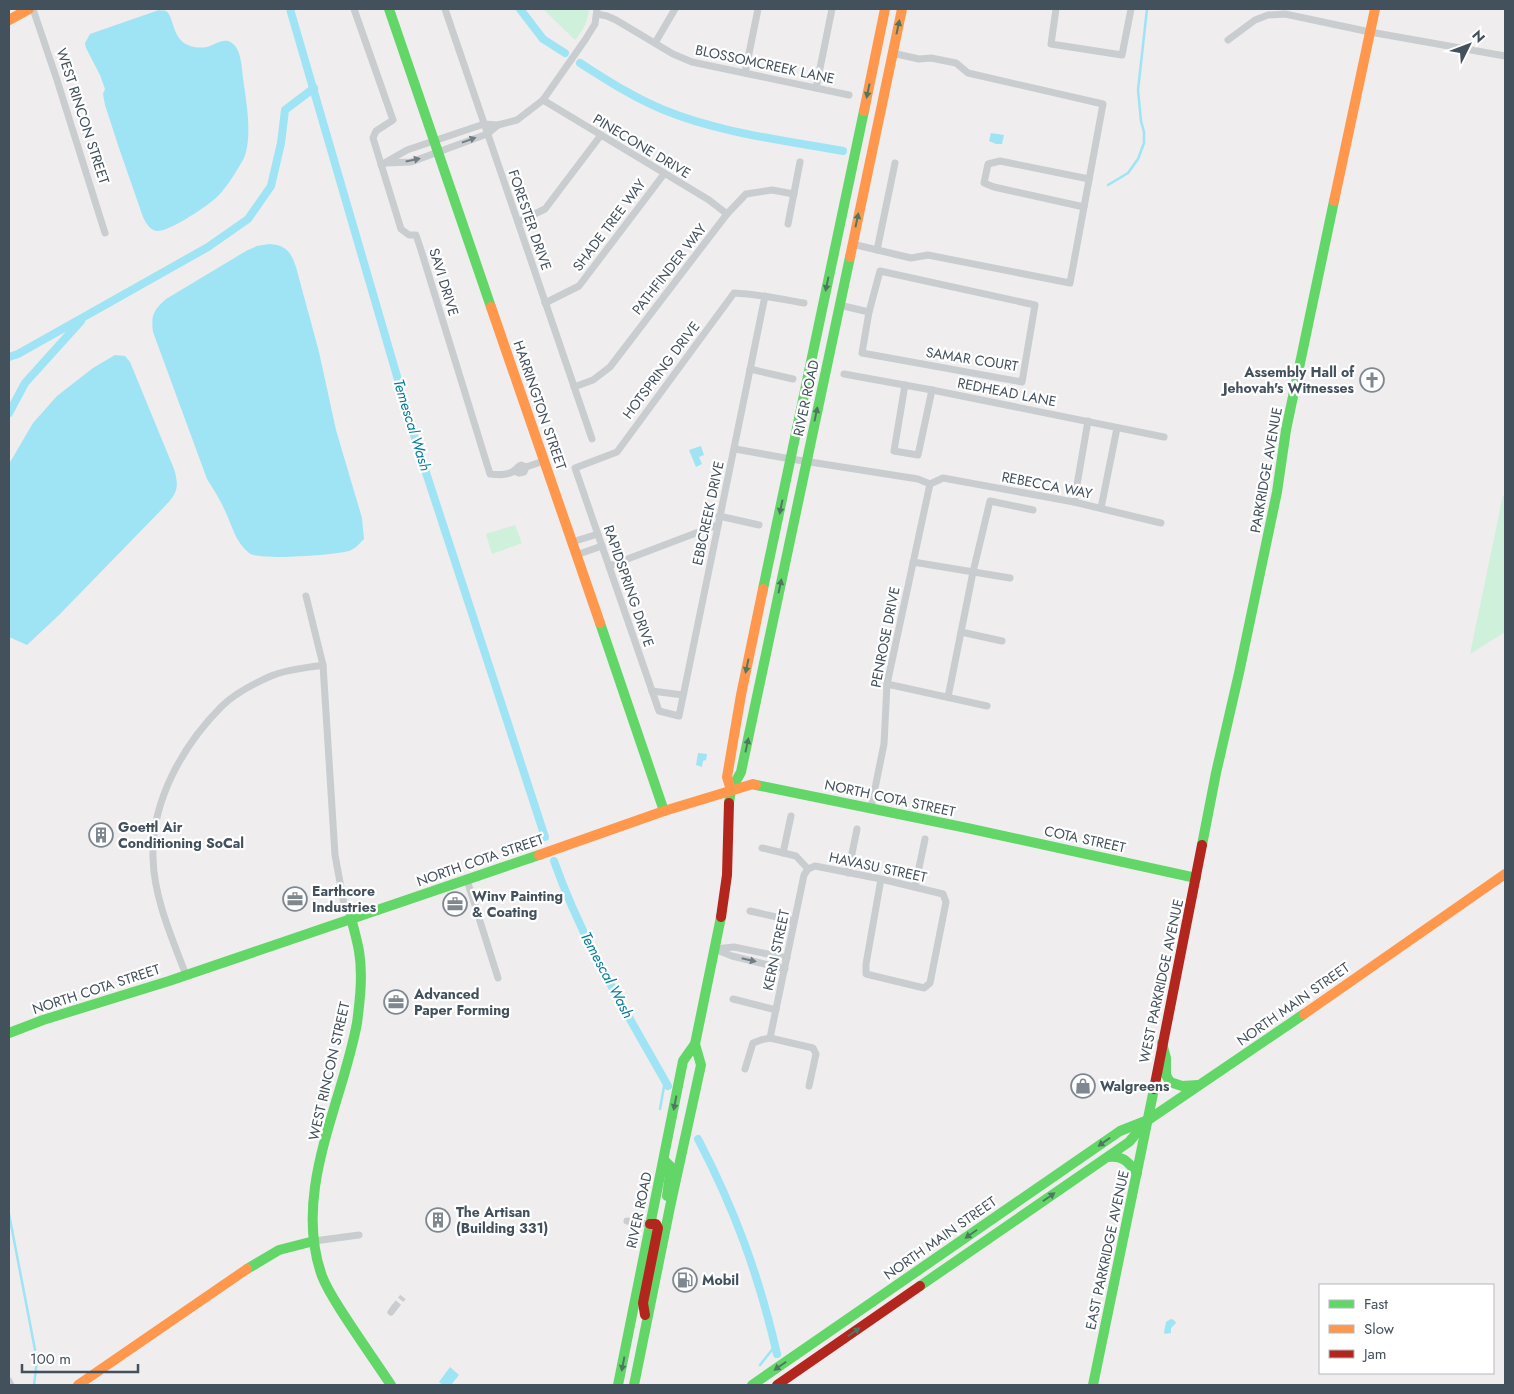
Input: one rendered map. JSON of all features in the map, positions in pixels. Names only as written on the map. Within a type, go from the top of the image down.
[{"type":"main road","points":[[9,20],[29,9]]},
{"type":"main road","name":"HARRINGTON STREET","points":[[389,9],[664,811]]},
{"type":"main road","name":"RIVER ROAD","points":[[732,790],[727,777],[741,695],[886,9]]},
{"type":"main road","name":"RIVER ROAD","points":[[634,1385],[646,1320],[701,1065],[696,1044],[728,876],[729,807],[732,790],[741,772],[902,9]]},
{"type":"main road","name":"PARKRIDGE AVENUE","points":[[1196,878],[1216,773],[1277,492],[1286,430],[1374,9]]},
{"type":"main road","name":"NORTH COTA STREET","points":[[9,1033],[42,1020],[186,975],[468,880],[664,811],[753,784],[967,828]]},
{"type":"main road","name":"COTA STREET","points":[[967,828],[1196,878]]},
{"type":"main road","name":"NORTH MAIN STREET","points":[[753,1385],[1120,1131],[1148,1120],[1505,874]]},
{"type":"main road","name":"WEST PARKRIDGE AVENUE","points":[[1148,1120],[1181,944],[1196,878]]},
{"type":"main road","name":"WEST RINCON STREET","points":[[351,918],[358,943],[361,968],[360,1005],[318,1173],[313,1200],[314,1241],[321,1271],[334,1299],[355,1333],[392,1385]]},
{"type":"main road","points":[[1162,1043],[1166,1058],[1166,1075],[1170,1082],[1182,1086],[1200,1085]]},
{"type":"main road","name":"RIVER ROAD","points":[[618,1385],[683,1061],[696,1044]]},
{"type":"main road","name":"NORTH MAIN STREET","points":[[777,1385],[1129,1142],[1148,1120]]},
{"type":"main road","name":"EAST PARKRIDGE AVENUE","points":[[1093,1385],[1148,1120]]},
{"type":"main road","points":[[1107,1157],[1117,1155],[1122,1157],[1137,1173]]},
{"type":"main road","points":[[664,1160],[671,1167],[667,1193],[670,1207]]},
{"type":"main road","points":[[646,1320],[643,1303],[658,1228],[656,1224],[650,1224]]},
{"type":"main road","points":[[78,1385],[253,1265],[279,1250],[314,1241]]},
{"type":"street","name":"WEST RINCON STREET","points":[[33,9],[105,233]]},
{"type":"street","name":"SAVI DRIVE","points":[[354,9],[393,120],[376,130],[373,138],[384,164],[401,229],[409,235],[416,236],[421,250],[490,474],[503,475],[514,471],[524,472],[526,467],[544,461]]},
{"type":"street","name":"FORESTER DRIVE","points":[[445,9],[592,439]]},
{"type":"street","points":[[655,43],[675,9]]},
{"type":"street","points":[[745,73],[758,9]]},
{"type":"street","points":[[816,88],[832,9]]},
{"type":"street","points":[[1056,9],[1051,44],[1122,55],[1131,9]]},
{"type":"street","points":[[384,164],[394,156],[435,140],[484,124],[498,125],[517,120],[543,100],[586,40],[595,24],[597,12]]},
{"type":"street","name":"BLOSSOMCREEK LANE","points":[[597,12],[616,20],[673,54],[692,62],[849,95]]},
{"type":"street","points":[[1228,40],[1255,20],[1268,15],[1285,14],[1370,32],[1505,56]]},
{"type":"street","points":[[852,244],[910,258],[928,255],[1070,283],[1103,104],[968,73],[956,64],[931,58],[919,59],[892,53]]},
{"type":"street","name":"PINECONE DRIVE","points":[[543,100],[709,200],[727,214]]},
{"type":"street","points":[[384,164],[411,162],[487,134],[498,125]]},
{"type":"street","points":[[518,222],[546,209],[601,135]]},
{"type":"street","points":[[1084,207],[994,187],[984,182],[988,164],[1000,161],[1089,179]]},
{"type":"street","points":[[788,224],[800,162]]},
{"type":"street","points":[[877,250],[895,163]]},
{"type":"street","name":"SHADE TREE WAY","points":[[546,303],[580,286],[664,174]]},
{"type":"street","name":"PATHFINDER WAY","points":[[574,387],[593,380],[610,368],[727,214],[746,194],[772,190],[794,194]]},
{"type":"street","name":"SAMAR COURT","points":[[880,271],[1035,305],[1022,382],[862,353],[869,312],[880,271]]},
{"type":"street","name":"HOTSPRING DRIVE","points":[[576,468],[616,452],[734,293],[765,296]]},
{"type":"street","points":[[765,296],[804,303]]},
{"type":"street","name":"EBBCREEK DRIVE","points":[[659,711],[679,716],[765,296]]},
{"type":"street","points":[[839,305],[869,312]]},
{"type":"street","points":[[750,370],[793,379]]},
{"type":"street","name":"REDHEAD LANE","points":[[844,374],[1164,437]]},
{"type":"street","points":[[905,385],[894,451],[918,455],[932,390]]},
{"type":"street","points":[[1074,502],[1088,421]]},
{"type":"street","points":[[1101,508],[1117,428]]},
{"type":"street","points":[[735,449],[918,479],[930,484]]},
{"type":"street","name":"RAPIDSPRING DRIVE","points":[[576,468],[659,711]]},
{"type":"street","name":"REBECCA WAY","points":[[930,484],[943,478],[1074,502],[1161,523]]},
{"type":"street","name":"PENROSE DRIVE","points":[[871,808],[884,744],[887,684],[930,484]]},
{"type":"street","points":[[948,697],[973,572],[990,501],[1033,510]]},
{"type":"street","points":[[719,516],[759,525]]},
{"type":"street","points":[[609,566],[718,525]]},
{"type":"street","points":[[572,542],[598,534]]},
{"type":"street","points":[[576,555],[602,546]]},
{"type":"street","points":[[913,562],[1010,578]]},
{"type":"street","name":"WEST RINCON STREET","points":[[306,596],[323,665],[335,855],[344,904],[351,918]]},
{"type":"street","points":[[961,632],[1002,641]]},
{"type":"street","points":[[186,975],[158,894],[155,877],[153,857],[155,829],[166,788],[187,750],[224,704],[271,676],[282,672],[323,665]]},
{"type":"street","points":[[887,684],[987,706]]},
{"type":"street","points":[[652,691],[683,695]]},
{"type":"street","points":[[783,853],[791,816]]},
{"type":"street","points":[[848,872],[857,829]]},
{"type":"street","points":[[915,887],[926,839]]},
{"type":"street","points":[[762,848],[796,856],[808,869]]},
{"type":"street","name":"HAVASU STREET","points":[[808,869],[816,866],[881,879],[943,894],[946,902],[930,983],[924,988],[866,974],[866,964],[881,879]]},
{"type":"street","name":"KERN STREET","points":[[770,1038],[804,875],[808,869]]},
{"type":"street","points":[[468,880],[498,978]]},
{"type":"street","points":[[750,911],[794,921]]},
{"type":"street","points":[[714,949],[734,947],[787,958]]},
{"type":"street","points":[[714,949],[732,956],[784,969]]},
{"type":"street","points":[[732,999],[776,1010]]},
{"type":"street","points":[[745,1069],[753,1043],[761,1040],[770,1038],[813,1048],[816,1054],[809,1086]]},
{"type":"street","points":[[627,1221],[650,1224]]},
{"type":"street","points":[[314,1241],[359,1235]]},
{"type":"street","points":[[9,1381],[11,1385]]},
{"type":"green space","points":[[543,9],[589,9],[585,25],[575,40]]},
{"type":"green space","points":[[1503,495],[1505,496],[1505,632],[1470,654]]},
{"type":"green space","points":[[515,525],[522,543],[492,554],[486,534]]},
{"type":"water","points":[[159,10],[166,11],[169,14],[179,38],[188,45],[205,47],[229,41],[235,46],[241,64],[247,107],[248,140],[244,158],[232,178],[213,200],[188,218],[169,228],[156,231],[147,224],[143,217],[105,105],[103,94],[105,89],[85,43],[90,34]]},
{"type":"water","points":[[991,133],[1004,135],[1002,144],[989,141]]},
{"type":"water","points":[[269,244],[284,248],[292,257],[319,352],[336,430],[362,518],[364,539],[349,551],[313,556],[267,557],[249,553],[244,548],[237,539],[222,504],[207,479],[153,332],[152,321],[154,314],[166,299],[246,251],[257,246]]},
{"type":"water","points":[[115,355],[125,356],[130,362],[174,469],[177,480],[176,489],[166,505],[60,614],[27,645],[9,637],[9,464],[33,423],[57,396],[93,368]]},
{"type":"water","points":[[701,446],[704,455],[699,457],[702,464],[696,467],[689,450]]},
{"type":"water","points":[[698,753],[707,754],[702,767],[696,765]]},
{"type":"water","points":[[1171,1319],[1176,1323],[1171,1328],[1171,1333],[1165,1334],[1166,1322]]},
{"type":"water","points":[[450,1367],[459,1375],[451,1385],[443,1385],[439,1382]]},
{"type":"waterway","name":"Temescal Wash","points":[[290,9],[417,445],[545,837]]},
{"type":"waterway","points":[[520,9],[543,39],[565,53]]},
{"type":"waterway","points":[[1108,185],[1128,173],[1138,159],[1144,143],[1138,90],[1147,9]]},
{"type":"waterway","points":[[580,63],[642,100],[685,118],[752,135],[843,151]]},
{"type":"waterway","points":[[9,357],[18,354],[208,247],[248,219],[271,186],[281,143],[285,110],[314,88]]},
{"type":"waterway","points":[[9,413],[25,383],[81,321]]},
{"type":"waterway","name":"Temescal Wash","points":[[554,861],[578,920],[592,948],[668,1086]]},
{"type":"waterway","points":[[660,1109],[665,1081]]},
{"type":"waterway","name":"Temescal Wash","points":[[698,1139],[745,1244],[762,1297],[777,1354]]},
{"type":"waterway","points":[[9,1214],[37,1360],[34,1385]]},
{"type":"waterway","points":[[760,1365],[775,1346]]},
{"type":"tunnel","points":[[394,1308],[403,1297]]},
{"type":"traffic: fast","points":[[389,9],[491,307]]},
{"type":"traffic: fast","points":[[763,589],[864,111]]},
{"type":"traffic: fast","points":[[1202,845],[1277,492],[1286,430],[1334,201]]},
{"type":"traffic: fast","points":[[729,803],[731,790],[741,772],[850,257]]},
{"type":"traffic: fast","points":[[600,623],[664,811]]},
{"type":"traffic: fast","points":[[756,785],[967,828],[1196,878]]},
{"type":"traffic: fast","points":[[9,1033],[43,1020],[169,981],[539,855]]},
{"type":"traffic: fast","points":[[618,1385],[683,1061],[695,1044],[721,917]]},
{"type":"traffic: fast","points":[[351,918],[360,960],[361,978],[357,1023],[316,1181],[313,1213],[314,1244],[322,1276],[329,1290],[391,1385]]},
{"type":"traffic: fast","points":[[752,1385],[1120,1131],[1148,1120],[1304,1014]]},
{"type":"traffic: fast","points":[[1162,1043],[1166,1058],[1166,1075],[1170,1082],[1182,1086],[1198,1085]]},
{"type":"traffic: fast","points":[[634,1385],[701,1065],[695,1044]]},
{"type":"traffic: fast","points":[[1093,1385],[1154,1089]]},
{"type":"traffic: fast","points":[[920,1286],[1129,1142],[1146,1122]]},
{"type":"traffic: fast","points":[[1108,1157],[1118,1157],[1125,1160],[1137,1173]]},
{"type":"traffic: fast","points":[[664,1160],[671,1167],[667,1196]]},
{"type":"traffic: fast","points":[[247,1269],[279,1250],[314,1241]]},
{"type":"traffic: slow","points":[[9,20],[29,9]]},
{"type":"traffic: slow","points":[[864,111],[885,9]]},
{"type":"traffic: slow","points":[[850,257],[902,9]]},
{"type":"traffic: slow","points":[[1334,201],[1375,9]]},
{"type":"traffic: slow","points":[[491,307],[600,623]]},
{"type":"traffic: slow","points":[[731,790],[727,777],[741,695],[763,589]]},
{"type":"traffic: slow","points":[[539,855],[664,811],[753,784],[756,785]]},
{"type":"traffic: slow","points":[[1304,1014],[1505,874]]},
{"type":"traffic: slow","points":[[78,1385],[247,1269]]},
{"type":"traffic: jam","points":[[721,917],[727,875],[729,803]]},
{"type":"traffic: jam","points":[[1154,1089],[1202,845]]},
{"type":"traffic: jam","points":[[645,1315],[643,1303],[658,1228],[656,1224],[650,1224]]},
{"type":"traffic: jam","points":[[777,1385],[920,1286]]},
{"type":"place","name":"Assembly Hall of Jehovah's Witnesses","points":[[1372,380]]},
{"type":"place","name":"Goettl Air Conditioning SoCal","points":[[101,835]]},
{"type":"place","name":"Earthcore Industries","points":[[295,899]]},
{"type":"place","name":"Winv Painting & Coating","points":[[455,904]]},
{"type":"place","name":"Advanced Paper Forming","points":[[396,1002]]},
{"type":"place","name":"Walgreens","points":[[1083,1086]]},
{"type":"place","name":"The Artisan (Building 331)","points":[[438,1220]]},
{"type":"place","name":"Mobil","points":[[685,1280]]}]
